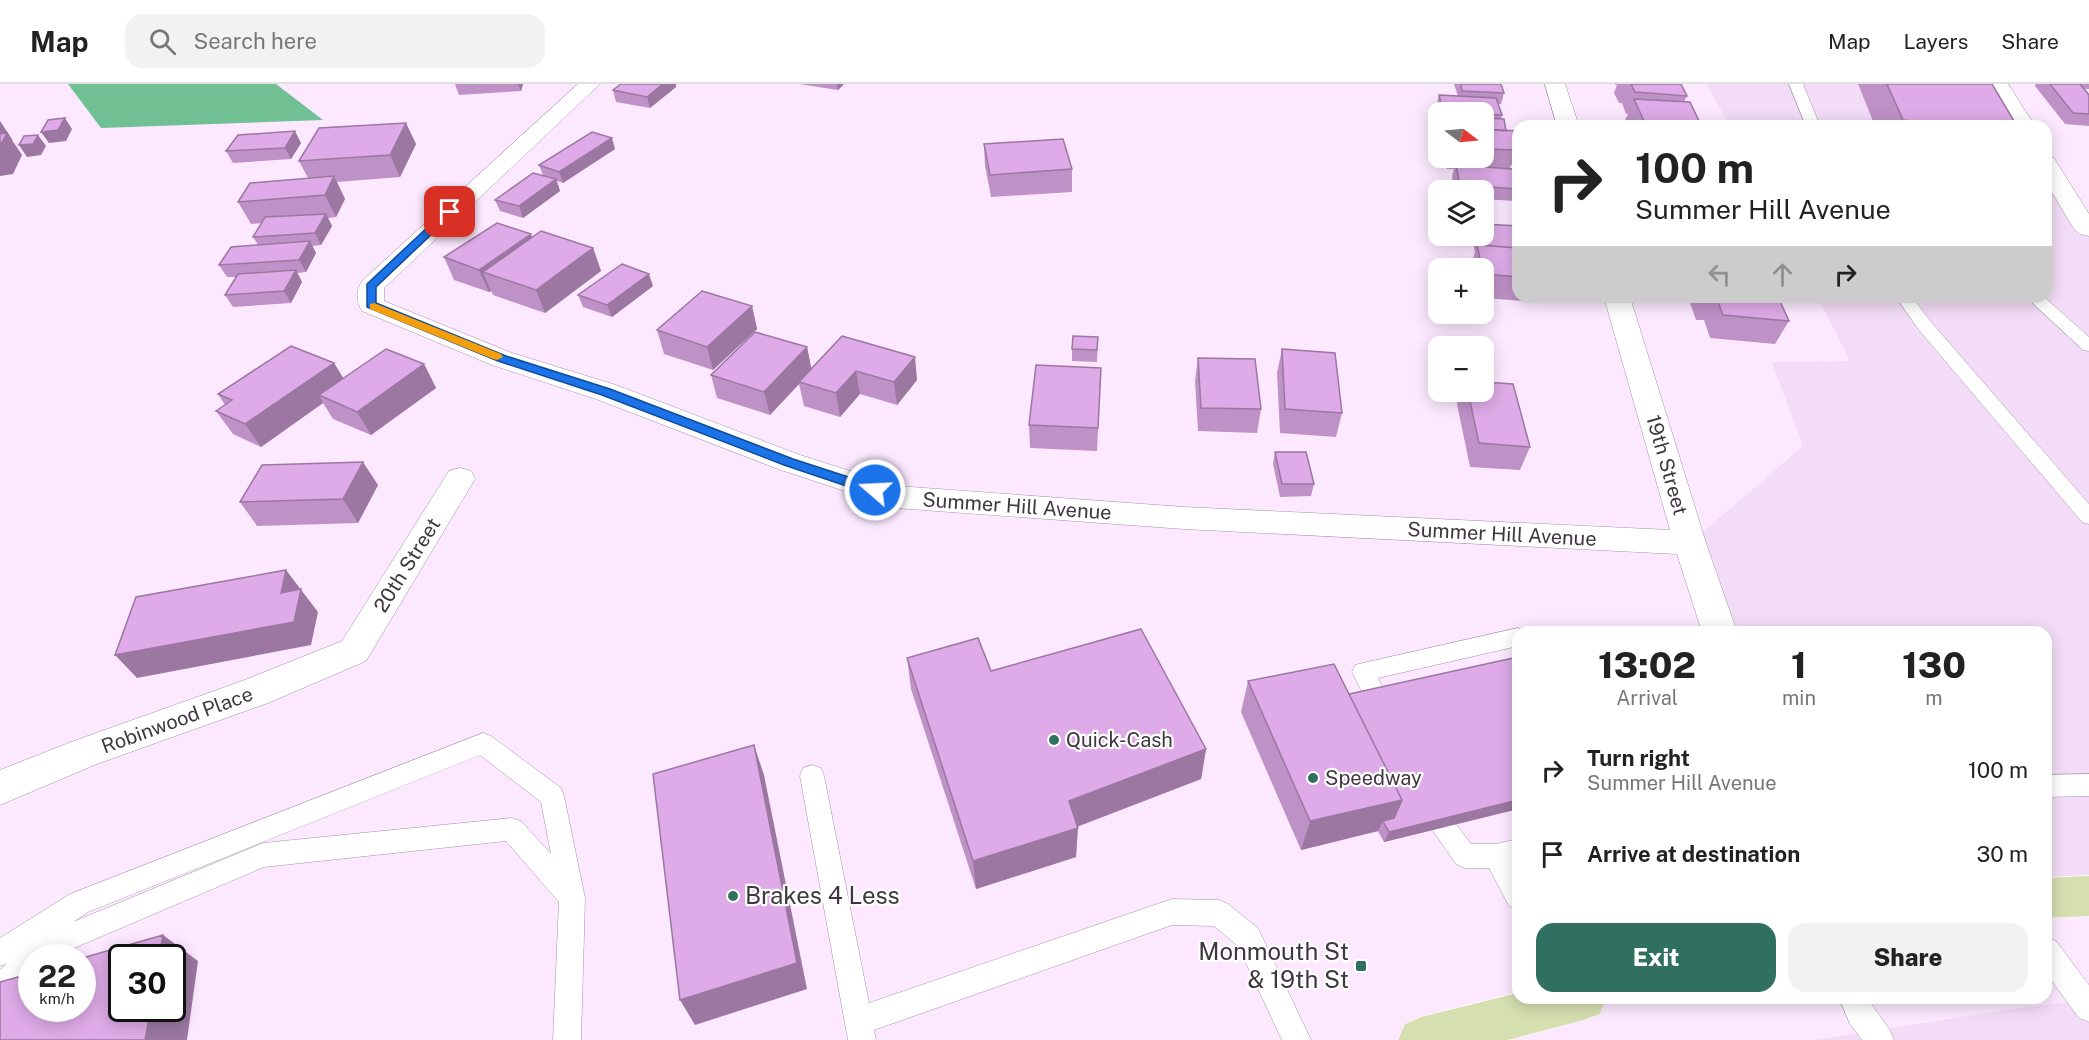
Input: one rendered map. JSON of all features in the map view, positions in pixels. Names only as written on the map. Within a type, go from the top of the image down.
[{"type":"main road","points":[[2052,898],[2089,896]]},
{"type":"main road","points":[[1421,1040],[1555,1004]]},
{"type":"street","name":"Summer Hill Avenue","points":[[590,84],[371,286],[370,305],[502,359],[606,392],[789,462],[896,498],[1184,518],[1689,543]]},
{"type":"street","points":[[1555,84],[1566,120]]},
{"type":"street","points":[[1998,84],[2020,120]]},
{"type":"street","points":[[2052,179],[2083,224],[2089,229]]},
{"type":"street","name":"19th Street","points":[[1619,303],[1689,543],[1718,626]]},
{"type":"street","name":"20th Street","points":[[354,651],[460,479]]},
{"type":"street","name":"Robinwood Place","points":[[0,788],[84,753],[255,692],[354,651]]},
{"type":"lane","points":[[1796,84],[1811,120]]},
{"type":"lane","points":[[1908,303],[1925,326],[2089,518]]},
{"type":"lane","points":[[2041,303],[2089,346]]},
{"type":"lane","points":[[1377,699],[1363,672],[1445,664],[1512,639]]},
{"type":"lane","points":[[0,953],[79,903],[483,743],[552,796],[572,898],[567,1040]]},
{"type":"lane","points":[[812,776],[860,1030],[1172,912],[1218,913],[1248,937],[1297,1040]]},
{"type":"lane","points":[[2052,786],[2089,785]]},
{"type":"lane","points":[[1444,828],[1465,856],[1507,854],[1512,874]]},
{"type":"lane","points":[[52,944],[263,855],[512,829],[572,898]]},
{"type":"lane","points":[[2052,958],[2089,1008]]},
{"type":"lane","points":[[0,989],[18,972]]},
{"type":"lane","points":[[1856,1004],[1860,1014],[1880,1040]]},
{"type":"shaded area","points":[[1706,84],[1998,84],[2020,120],[1727,120]]},
{"type":"shaded area","points":[[2052,172],[2089,229],[2089,896],[2052,898],[2052,626],[1718,626],[1690,543],[1803,446],[1772,362],[1850,361],[1821,303],[2052,303]]},
{"type":"shaded area","points":[[2089,1000],[2089,1040],[1815,1040],[2019,1008]]},
{"type":"green space","points":[[68,84],[276,84],[323,120],[101,128]]},
{"type":"building","points":[[621,84],[663,84],[647,97],[613,90]]},
{"type":"building","points":[[1461,84],[1501,84],[1504,93],[1462,91]]},
{"type":"building","points":[[1631,84],[1681,84],[1687,96],[1635,92]]},
{"type":"building","points":[[1887,84],[1992,84],[2013,120],[1903,120]]},
{"type":"building","points":[[2050,84],[2080,84],[2089,95],[2089,114],[2073,113]]},
{"type":"building","points":[[1439,95],[1496,98],[1502,115],[1494,115],[1494,102],[1441,102]]},
{"type":"building","points":[[1634,99],[1690,102],[1699,120],[1644,120]]},
{"type":"building","points":[[65,118],[58,130],[41,132],[48,120]]},
{"type":"building","points":[[1494,118],[1504,119],[1506,131],[1494,130]]},
{"type":"building","points":[[406,123],[390,155],[299,161],[319,128]]},
{"type":"building","points":[[1494,130],[1512,131],[1512,150],[1494,149]]},
{"type":"building","points":[[295,131],[285,148],[226,151],[238,135]]},
{"type":"building","points":[[592,132],[612,138],[559,172],[539,165]]},
{"type":"building","points":[[7,133],[0,146],[0,134]]},
{"type":"building","points":[[38,135],[33,144],[19,145],[24,136]]},
{"type":"building","points":[[1063,139],[1072,169],[990,175],[984,144]]},
{"type":"building","points":[[1457,168],[1512,169],[1512,189],[1494,187],[1494,180],[1459,180]]},
{"type":"building","points":[[533,173],[556,179],[519,206],[495,200]]},
{"type":"building","points":[[334,176],[325,195],[238,202],[250,183]]},
{"type":"building","points":[[326,214],[315,233],[253,237],[265,217]]},
{"type":"building","points":[[497,223],[531,234],[479,270],[444,257]]},
{"type":"building","points":[[1494,225],[1512,226],[1512,248],[1493,246]]},
{"type":"building","points":[[541,231],[593,248],[536,290],[483,272]]},
{"type":"building","points":[[310,241],[299,260],[219,265],[231,247]]},
{"type":"building","points":[[1477,246],[1512,248],[1512,276],[1494,275],[1494,258],[1480,258]]},
{"type":"building","points":[[622,264],[649,274],[607,305],[578,295]]},
{"type":"building","points":[[296,270],[284,291],[225,295],[238,274]]},
{"type":"building","points":[[702,291],[752,306],[707,347],[657,330]]},
{"type":"building","points":[[1718,303],[1781,303],[1789,321],[1723,315]]},
{"type":"building","points":[[755,332],[807,347],[764,392],[711,375]]},
{"type":"building","points":[[842,336],[915,357],[894,382],[856,371],[836,393],[799,382]]},
{"type":"building","points":[[1073,336],[1098,337],[1097,350],[1072,349]]},
{"type":"building","points":[[291,346],[334,363],[245,424],[216,411],[232,400],[218,394]]},
{"type":"building","points":[[386,349],[424,364],[357,412],[319,395]]},
{"type":"building","points":[[1282,349],[1335,353],[1342,413],[1285,409]]},
{"type":"building","points":[[1198,358],[1255,359],[1261,409],[1201,408]]},
{"type":"building","points":[[1036,365],[1101,368],[1098,428],[1029,425]]},
{"type":"building","points":[[1494,383],[1513,384],[1530,447],[1479,443],[1470,402],[1494,402]]},
{"type":"building","points":[[1275,452],[1306,452],[1314,484],[1282,484]]},
{"type":"building","points":[[363,462],[343,499],[240,502],[262,465]]},
{"type":"building","points":[[286,570],[281,593],[301,589],[294,622],[115,655],[136,597]]},
{"type":"building","name":"Quick-Cash","points":[[1141,629],[1206,749],[1069,801],[1078,828],[973,861],[907,658],[978,638],[991,671]]},
{"type":"building","points":[[1512,658],[1512,801],[1389,832],[1383,821],[1394,818],[1402,800],[1349,694]]},
{"type":"building","points":[[1334,664],[1402,800],[1310,821],[1248,681]]},
{"type":"building","name":"Brakes 4 Less","points":[[754,745],[797,963],[680,1000],[653,774]]},
{"type":"building","points":[[163,935],[161,944],[131,944]]},
{"type":"building","points":[[108,951],[108,1022],[148,1022],[145,1040],[0,1040],[0,982],[18,977],[18,1022],[96,1022],[96,954]]},
{"type":"slow traffic","points":[[374,306],[497,357]]},
{"type":"place","name":"Quick-Cash","points":[[1054,740]]},
{"type":"place","name":"Speedway","points":[[1313,778]]},
{"type":"place","name":"Brakes 4 Less","points":[[733,896]]},
{"type":"place","name":"Monmouth St & 19th St","points":[[1361,966]]},
{"type":"route","points":[[450,212],[371,286],[370,305],[502,359],[606,392],[789,462],[875,490]]}]
